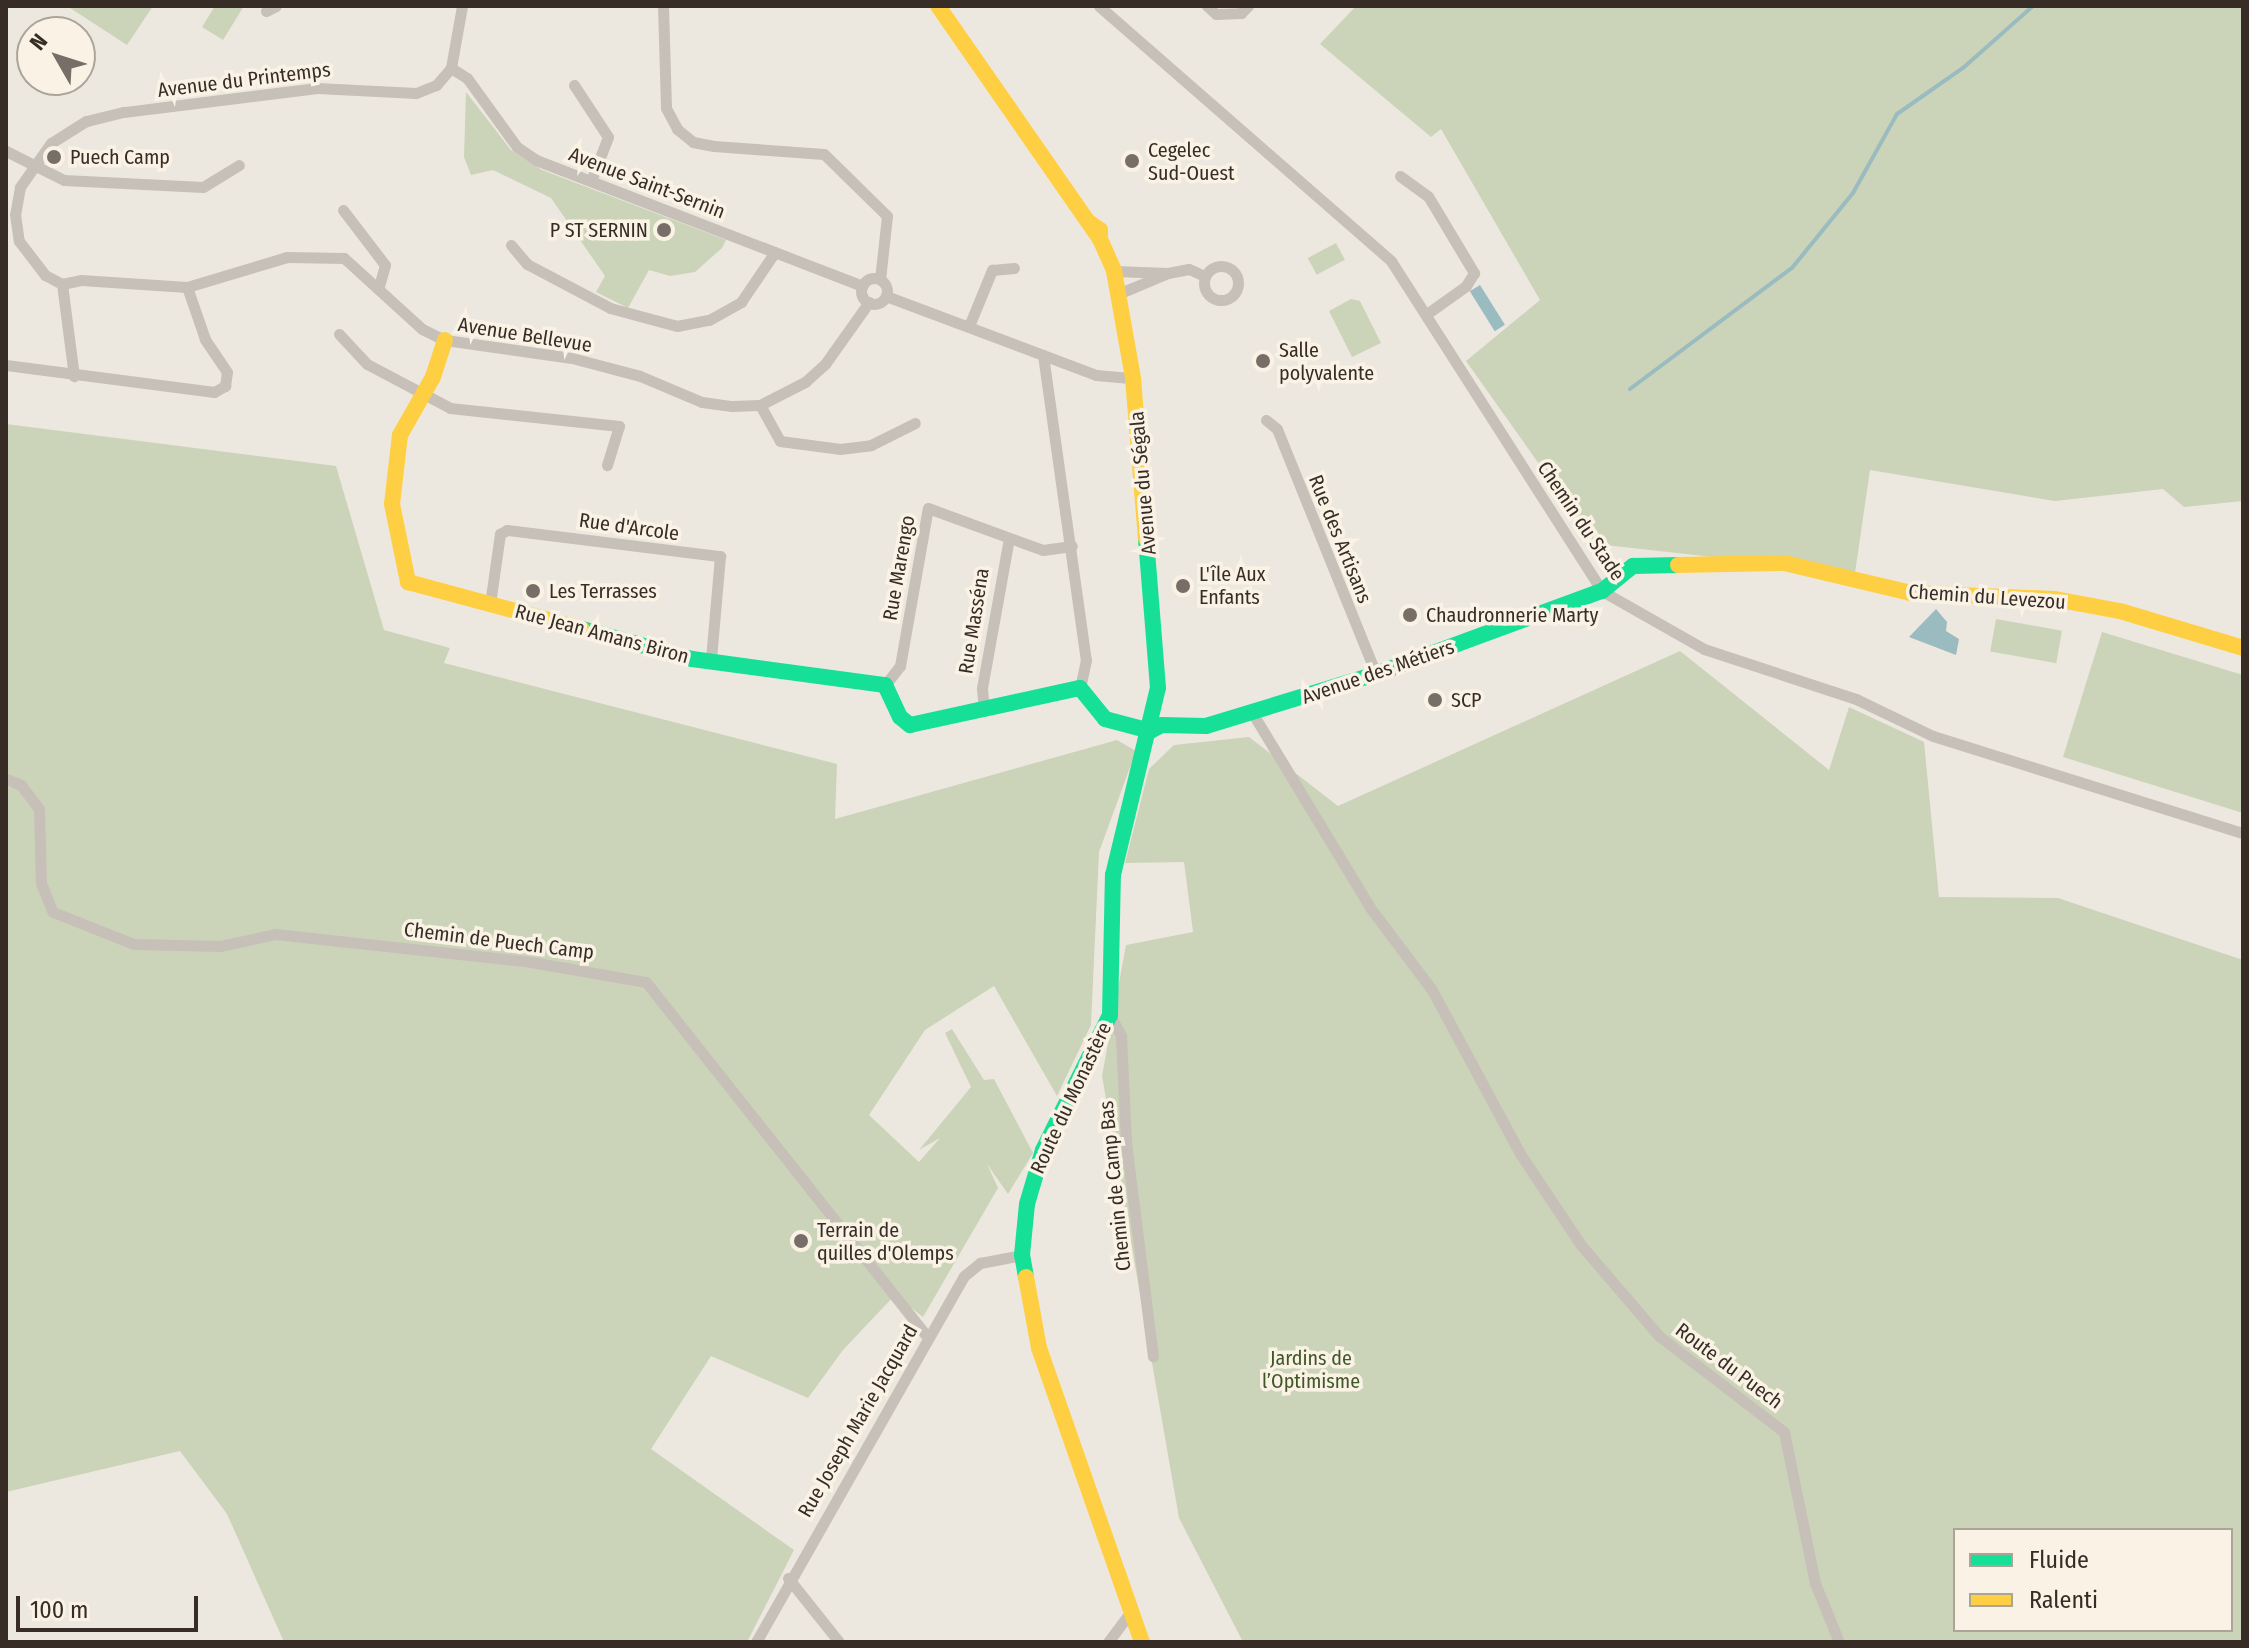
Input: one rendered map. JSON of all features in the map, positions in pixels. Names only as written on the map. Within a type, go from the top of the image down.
[{"type":"street","points":[[451,68],[462,6]]},
{"type":"street","points":[[663,6],[666,108],[677,129],[693,142],[714,146],[824,154],[887,216],[880,279],[886,296]]},
{"type":"street","name":"Avenue du Ségala","points":[[938,6],[1090,223],[1091,233],[1100,239],[1114,271],[1133,378],[1158,688],[1150,731]]},
{"type":"street","points":[[1207,6],[1216,14],[1241,13],[1248,6]]},
{"type":"street","name":"Chemin du Stade","points":[[1102,7],[1391,261],[1428,313],[1602,591],[1704,649],[1856,699],[1933,736],[2243,833]]},
{"type":"street","name":"Avenue du Printemps","points":[[33,165],[51,143],[86,121],[123,112],[317,88],[416,93],[436,85],[451,68]]},
{"type":"street","name":"Avenue Saint-Sernin","points":[[451,68],[467,78],[517,147],[591,181],[862,286]]},
{"type":"street","points":[[574,85],[608,137],[591,181]]},
{"type":"street","points":[[6,151],[64,180],[203,187],[239,165]]},
{"type":"street","points":[[33,165],[20,187],[17,237],[30,259],[62,284],[74,376]]},
{"type":"street","points":[[1400,176],[1428,196],[1474,273],[1466,286],[1428,313]]},
{"type":"street","points":[[343,210],[385,265],[379,286]]},
{"type":"street","points":[[511,245],[527,264],[610,308],[677,326],[709,320],[741,302],[775,252]]},
{"type":"street","name":"Avenue Bellevue","points":[[62,284],[81,280],[187,287],[239,269],[310,255],[344,258],[379,286],[422,329],[445,340],[619,370],[702,402],[760,405]]},
{"type":"street","points":[[969,326],[992,270],[1014,268]]},
{"type":"street","points":[[1118,294],[1168,273],[1189,269],[1205,276]]},
{"type":"street","points":[[1114,271],[1168,273]]},
{"type":"street","points":[[869,302],[862,286],[880,279]]},
{"type":"street","points":[[6,365],[214,392],[225,386],[227,372],[205,339],[187,287]]},
{"type":"street","points":[[915,423],[871,445],[840,449],[780,441],[760,405],[805,382],[825,364],[869,302],[886,296],[1096,375],[1133,378]]},
{"type":"street","points":[[339,334],[367,364],[422,397],[450,408],[619,426],[607,465]]},
{"type":"street","name":"Rue Jean Amans Biron","points":[[445,340],[422,397],[400,435],[392,504],[408,582],[681,657],[885,685]]},
{"type":"street","points":[[1043,355],[1086,660],[1080,688]]},
{"type":"street","name":"Rue des Artisans","points":[[1266,420],[1277,429],[1376,674]]},
{"type":"street","name":"Rue Marengo","points":[[885,685],[900,666],[928,508],[1043,550],[1072,546]]},
{"type":"street","name":"Rue d'Arcole","points":[[490,604],[500,534],[507,530],[720,556],[711,659]]},
{"type":"street","name":"Rue Masséna","points":[[984,711],[982,688],[1009,538]]},
{"type":"street","name":"Chemin du Levezou","points":[[1633,566],[1784,563],[1911,593],[2055,599],[2120,611],[2243,648]]},
{"type":"street","name":"Avenue des Métiers","points":[[1150,731],[1162,725],[1206,726],[1376,674],[1602,591],[1633,566]]},
{"type":"street","points":[[885,685],[900,717],[910,725],[1080,688]]},
{"type":"street","points":[[1080,688],[1105,719],[1150,731]]},
{"type":"street","name":"Route du Puech","points":[[1253,714],[1371,909],[1432,990],[1521,1155],[1581,1245],[1659,1336],[1784,1432],[1815,1583],[1839,1642]]},
{"type":"street","name":"Route du Monastère","points":[[1142,1642],[1039,1348],[1022,1255],[1027,1204],[1043,1150],[1110,1015],[1113,875],[1150,731]]},
{"type":"street","name":"Chemin de Puech Camp","points":[[7,779],[21,785],[39,809],[41,883],[53,912],[134,944],[220,946],[275,934],[303,936],[531,962],[646,982],[927,1337]]},
{"type":"street","name":"Chemin de Camp Bas","points":[[1110,1015],[1121,1036],[1126,1143],[1153,1356]]},
{"type":"street","name":"Rue Joseph Marie Jacquard","points":[[756,1642],[788,1578],[927,1337],[972,1270],[997,1257],[1022,1255]]},
{"type":"street","points":[[788,1578],[839,1642]]},
{"type":"street","points":[[1108,1642],[1131,1612]]},
{"type":"green space","points":[[67,6],[153,6],[127,45],[96,25],[96,16],[82,16]]},
{"type":"green space","points":[[215,6],[244,6],[223,40],[202,27]]},
{"type":"green space","points":[[1356,6],[2243,6],[2243,501],[2184,507],[2163,489],[2055,501],[1870,470],[1855,573],[1596,544],[1466,361],[1540,300],[1441,129],[1431,137],[1320,44]]},
{"type":"green space","points":[[466,92],[511,150],[542,170],[726,240],[722,248],[695,272],[670,276],[649,270],[628,308],[596,292],[605,276],[551,198],[493,170],[471,175],[464,157]]},
{"type":"green space","points":[[1336,243],[1345,260],[1317,275],[1308,258]]},
{"type":"green space","points":[[1351,299],[1360,301],[1381,343],[1352,357],[1329,311]]},
{"type":"green space","points":[[6,424],[336,466],[384,630],[450,648],[444,663],[837,764],[835,819],[1117,740],[1136,751],[1099,852],[1091,1025],[1057,1096],[994,986],[925,1030],[869,1115],[919,1162],[940,1138],[919,1150],[971,1087],[945,1033],[952,1029],[984,1080],[994,1079],[1033,1153],[1008,1194],[987,1164],[998,1188],[923,1317],[895,1295],[843,1350],[808,1398],[711,1356],[651,1449],[794,1550],[747,1642],[284,1642],[227,1514],[180,1451],[6,1492]]},
{"type":"green space","points":[[1996,619],[2062,631],[2056,663],[1990,651]]},
{"type":"green space","points":[[2102,632],[2243,675],[2243,813],[2063,757]]},
{"type":"green space","name":"Jardins de l’Optimisme","points":[[1680,651],[1829,770],[1849,707],[1924,742],[1939,897],[2058,898],[2243,960],[2243,1642],[1243,1642],[1179,1518],[1102,1076],[1126,945],[1193,932],[1184,862],[1125,863],[1149,769],[1174,745],[1249,737],[1338,806]]},
{"type":"water","points":[[1480,285],[1505,325],[1495,331],[1470,291]]},
{"type":"water","points":[[1936,609],[1947,622],[1946,631],[1959,639],[1956,655],[1909,637]]},
{"type":"waterway","points":[[1630,389],[1792,268],[1853,193],[1897,114],[1963,68],[2033,6]]},
{"type":"traffic: fast","points":[[1026,1277],[1022,1255],[1027,1204],[1043,1150],[1110,1015],[1113,875],[1158,688],[1146,538]]},
{"type":"traffic: fast","points":[[1150,731],[1162,725],[1206,726],[1376,674],[1602,591],[1633,566],[1678,565]]},
{"type":"traffic: fast","points":[[582,629],[692,659],[885,685],[900,717],[910,725],[1080,688],[1105,719],[1150,731]]},
{"type":"traffic: slow","points":[[938,6],[1100,239],[1100,230],[1090,223]]},
{"type":"traffic: slow","points":[[1100,239],[1114,271],[1133,378],[1146,538]]},
{"type":"traffic: slow","points":[[445,340],[433,377],[400,435],[392,504],[408,582],[582,629]]},
{"type":"traffic: slow","points":[[1678,565],[1784,563],[1911,593],[2055,599],[2120,611],[2243,648]]},
{"type":"traffic: slow","points":[[1026,1277],[1039,1348],[1142,1642]]},
{"type":"place","name":"Puech Camp","points":[[54,157]]},
{"type":"place","name":"Cegelec Sud-Ouest","points":[[1132,161]]},
{"type":"place","name":"P ST SERNIN","points":[[664,230]]},
{"type":"place","name":"Salle polyvalente","points":[[1263,361]]},
{"type":"place","name":"L'île Aux Enfants","points":[[1183,586]]},
{"type":"place","name":"Les Terrasses","points":[[533,591]]},
{"type":"place","name":"Chaudronnerie Marty","points":[[1410,615]]},
{"type":"place","name":"SCP","points":[[1435,700]]},
{"type":"place","name":"Terrain de quilles d'Olemps","points":[[801,1241]]}]
